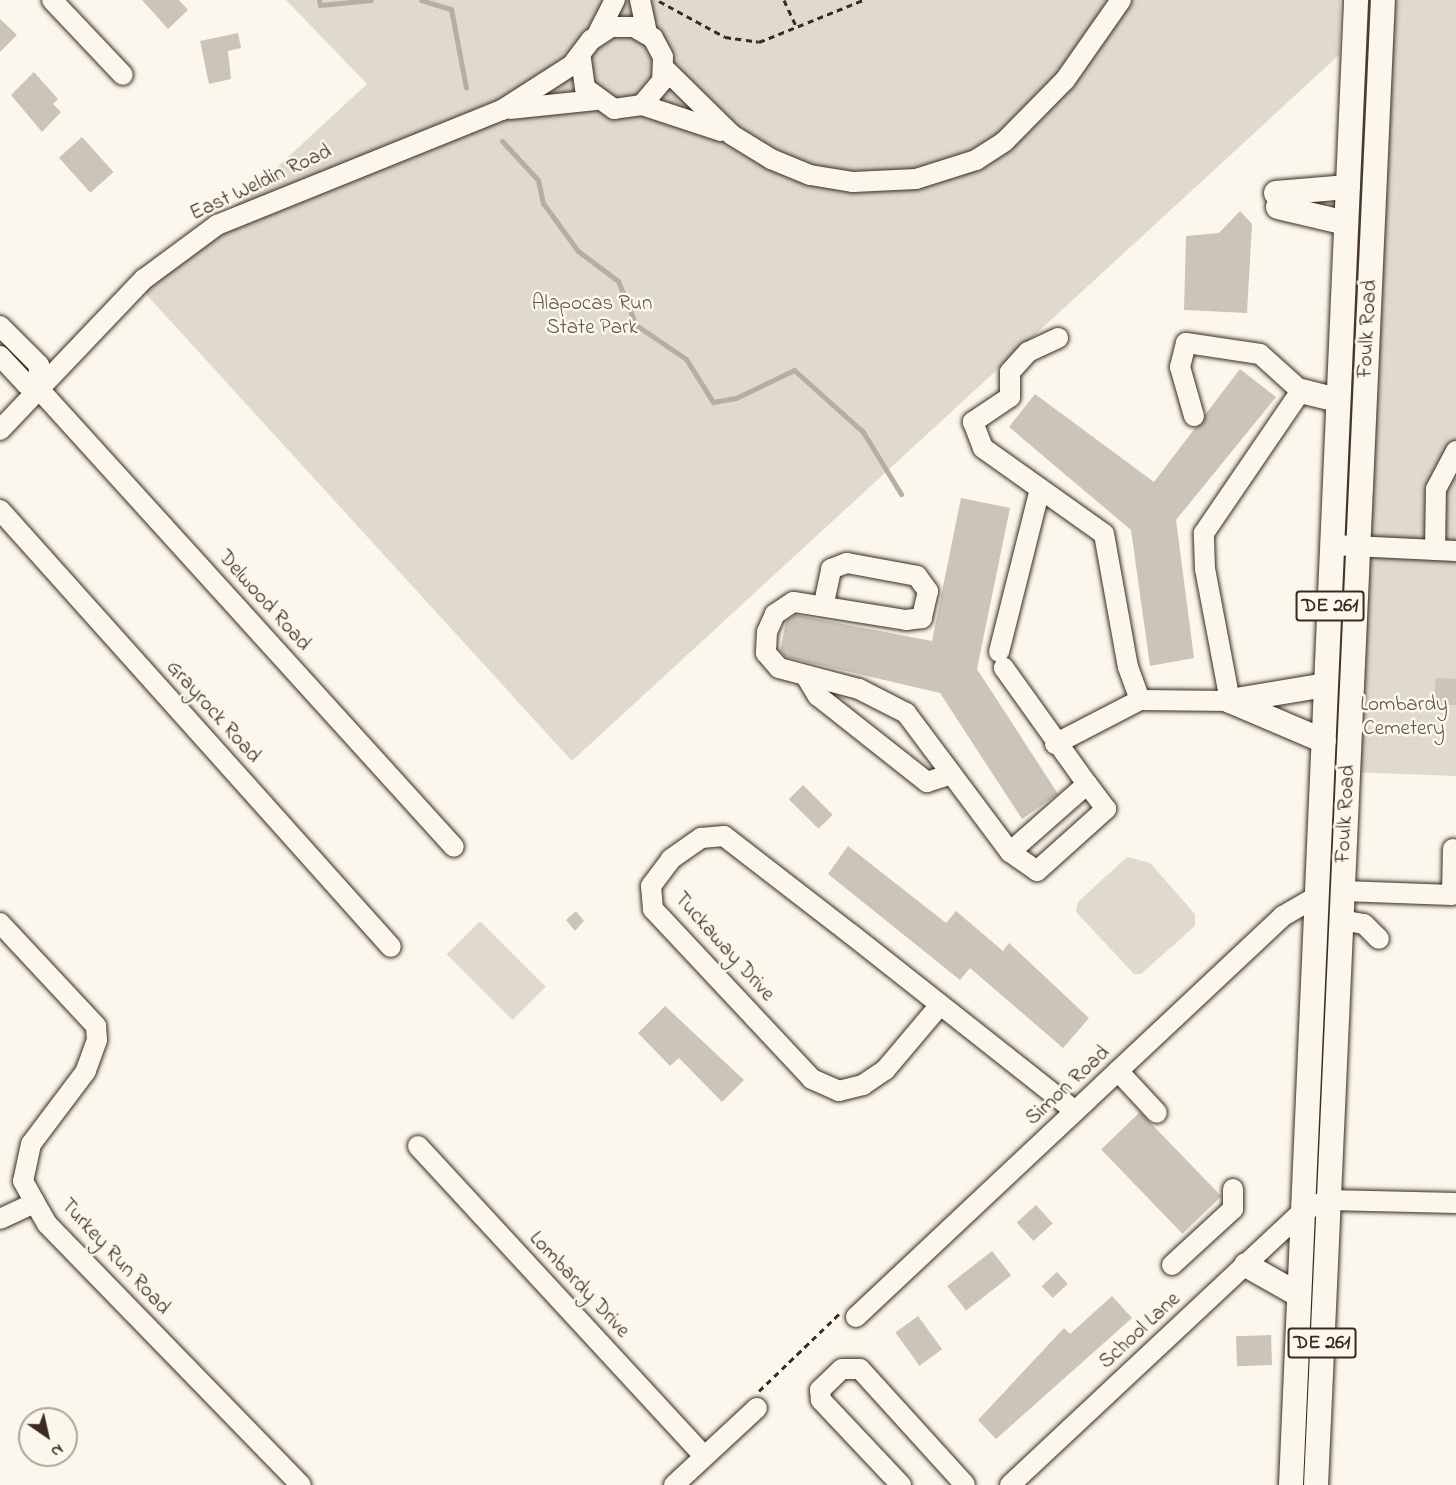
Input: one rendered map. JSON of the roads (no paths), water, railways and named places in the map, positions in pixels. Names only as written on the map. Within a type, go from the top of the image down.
[{"type":"main road","name":"Foulk Road","points":[[1291,1485],[1356,0]]},
{"type":"main road","name":"Foulk Road","points":[[1316,1485],[1383,0]]},
{"type":"main road","points":[[1346,223],[1277,200],[1348,187]]},
{"type":"main road","points":[[1301,391],[1338,400]]},
{"type":"main road","points":[[1230,701],[1326,685]]},
{"type":"main road","points":[[1230,701],[1323,741]]},
{"type":"main road","points":[[1246,1265],[1299,1295]]},
{"type":"street","points":[[52,0],[123,75]]},
{"type":"street","points":[[615,0],[598,33],[581,58],[582,80],[596,100],[620,109],[642,105],[732,135]]},
{"type":"street","points":[[640,0],[647,33],[659,47],[664,68],[660,86],[642,105]]},
{"type":"street","points":[[664,68],[732,135],[771,159],[829,179],[877,184],[945,172],[985,154],[1028,122],[1121,0]]},
{"type":"street","points":[[598,33],[623,25],[647,33]]},
{"type":"street","name":"East Weldin Road","points":[[0,430],[144,279],[217,225],[502,110],[581,58]]},
{"type":"street","name":"East Weldin Road","points":[[502,110],[596,100]]},
{"type":"street","points":[[0,326],[39,365],[38,388]]},
{"type":"street","points":[[1059,338],[1028,352],[1010,372],[1010,397],[974,422],[983,448],[1104,534],[1128,667],[1140,700]]},
{"type":"street","points":[[1055,744],[1140,700],[1230,701],[1205,569],[1204,533],[1301,391],[1260,354],[1186,343],[1180,367],[1194,416]]},
{"type":"street","name":"Delwood Road","points":[[0,356],[26,384],[38,388],[454,846]]},
{"type":"street","points":[[1436,550],[1436,489],[1456,451]]},
{"type":"street","points":[[824,603],[831,569],[847,563],[917,576],[928,591],[922,618],[906,620],[824,603],[793,602],[776,615],[767,632],[766,653],[773,660],[807,678],[859,690],[906,713],[1010,852],[1036,871],[1106,809],[1055,744],[1002,660],[1040,489]]},
{"type":"street","name":"Grayrock Road","points":[[0,510],[391,947]]},
{"type":"street","points":[[1333,545],[1456,551]]},
{"type":"street","points":[[807,678],[818,696],[927,782],[952,774]]},
{"type":"street","points":[[1010,852],[1087,784]]},
{"type":"street","name":"Tuckaway Drive","points":[[940,1005],[885,1070],[863,1085],[839,1091],[812,1079],[653,909],[651,886],[671,859],[701,838],[724,836],[940,1005],[1075,1111]]},
{"type":"street","points":[[1343,891],[1452,895],[1453,849]]},
{"type":"street","name":"Simon Road","points":[[852,1311],[1075,1111],[1283,916],[1317,896]]},
{"type":"street","points":[[1341,920],[1364,924],[1379,939]]},
{"type":"street","name":"Turkey Run Road","points":[[0,922],[97,1033],[86,1071],[31,1144],[23,1181],[47,1224],[294,1483]]},
{"type":"street","points":[[1118,1071],[1157,1113]]},
{"type":"street","name":"Lombardy Drive","points":[[418,1146],[704,1456]]},
{"type":"street","points":[[1172,1265],[1233,1209],[1233,1189]]},
{"type":"street","points":[[1328,1200],[1456,1203]]},
{"type":"street","name":"School Lane","points":[[1010,1485],[1303,1211],[1328,1200]]},
{"type":"street","points":[[0,1219],[35,1203]]},
{"type":"street","points":[[901,1485],[821,1400],[827,1380],[854,1366],[870,1380],[965,1485]]},
{"type":"street","points":[[674,1485],[757,1408]]},
{"type":"waterway","points":[[319,0],[320,5],[371,0]]},
{"type":"waterway","points":[[421,0],[451,9],[466,88]]},
{"type":"waterway","points":[[502,141],[538,180],[543,203],[578,251],[618,281],[636,325],[686,359],[713,402],[736,398],[794,370],[863,432],[901,494]]},
{"type":"park label","name":"Alapocas Run State Park","points":[[592,316]]},
{"type":"park label","name":"Lombardy Cemetery","points":[[1404,717]]}]
